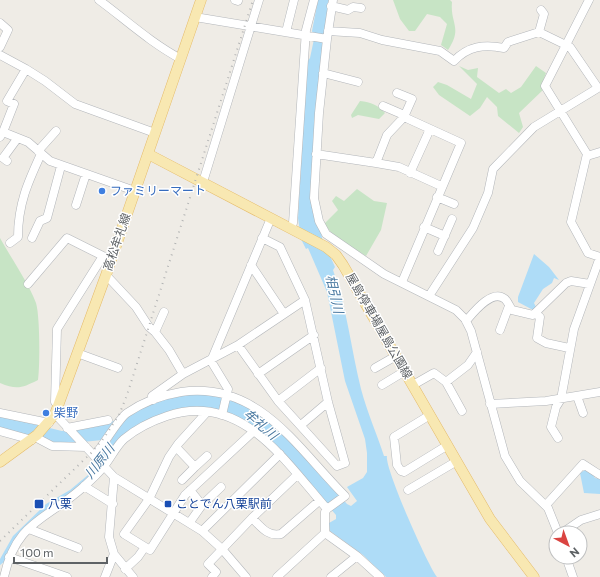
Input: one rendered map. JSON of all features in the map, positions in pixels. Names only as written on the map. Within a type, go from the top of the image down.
[{"type":"main road","name":"高松牟礼線","points":[[0,462],[35,437],[47,425],[56,410],[106,276],[107,258],[135,191],[201,0]]},
{"type":"main road","name":"屋島停車場屋島公園線","points":[[148,154],[332,251],[344,264],[495,527],[534,577]]},
{"type":"street","points":[[99,0],[154,43],[181,59]]},
{"type":"street","points":[[203,182],[259,0]]},
{"type":"street","points":[[286,32],[294,0]]},
{"type":"street","points":[[294,230],[293,223],[309,36],[314,0]]},
{"type":"street","points":[[558,438],[551,427],[556,407],[561,399],[569,348],[580,309],[599,263],[600,257],[588,253],[571,222],[587,156],[545,86],[589,0]]},
{"type":"street","points":[[361,8],[353,7],[348,10],[332,3],[323,73],[316,154],[314,198],[317,214],[326,234],[382,272],[456,310],[466,321],[471,331],[502,447],[509,465],[520,481],[546,505],[555,525]]},
{"type":"street","points":[[539,32],[544,14],[541,10]]},
{"type":"street","points":[[195,17],[309,36],[360,33],[382,40],[440,51],[454,61],[464,51],[490,45],[504,48],[508,42],[539,32],[570,48],[599,90],[534,127],[493,168],[488,192],[473,228],[429,296]]},
{"type":"street","points":[[0,23],[8,30],[0,47]]},
{"type":"street","points":[[0,55],[45,81],[75,104],[155,133]]},
{"type":"street","points":[[26,69],[8,101],[14,104],[1,135],[28,142],[50,161],[61,166],[135,191]]},
{"type":"street","points":[[323,73],[358,82]]},
{"type":"street","points":[[376,163],[387,135],[404,116],[412,99],[398,93]]},
{"type":"street","points":[[383,106],[461,143],[441,186],[402,282]]},
{"type":"street","points":[[410,173],[430,129]]},
{"type":"street","points":[[10,243],[18,237],[19,213],[24,189],[40,152],[56,131]]},
{"type":"street","points":[[7,161],[3,158],[17,139]]},
{"type":"street","points":[[587,156],[600,152]]},
{"type":"street","points":[[316,154],[399,167],[441,186]]},
{"type":"street","points":[[32,238],[40,221],[47,218],[61,166]]},
{"type":"street","points":[[76,205],[86,174]]},
{"type":"street","points":[[437,197],[454,204]]},
{"type":"street","points":[[211,361],[271,218]]},
{"type":"street","points":[[438,251],[452,219]]},
{"type":"street","points":[[424,227],[445,236]]},
{"type":"street","points":[[28,284],[67,238],[107,258],[57,329],[56,410],[68,428],[102,466],[114,477],[190,522],[202,531],[222,549],[246,577]]},
{"type":"street","points":[[238,345],[278,401],[337,466],[345,462],[328,402],[305,300],[280,247],[262,238]]},
{"type":"street","points":[[332,251],[339,243]]},
{"type":"street","points":[[251,265],[284,314]]},
{"type":"street","points":[[106,276],[136,307],[149,327],[155,332],[169,350],[183,374]]},
{"type":"street","points":[[536,314],[566,283],[571,281],[590,284]]},
{"type":"street","points":[[466,321],[489,299],[500,297],[505,299],[512,310],[521,313],[536,314],[540,317],[537,338],[546,343],[569,348]]},
{"type":"street","points":[[152,400],[152,396],[183,374],[211,361],[238,345],[305,300]]},
{"type":"street","points":[[500,330],[509,306]]},
{"type":"street","points":[[155,332],[164,312]]},
{"type":"street","points":[[258,374],[314,335]]},
{"type":"street","points":[[446,382],[468,365],[477,352]]},
{"type":"street","points":[[77,353],[118,368]]},
{"type":"street","points":[[376,368],[396,356]]},
{"type":"street","points":[[211,361],[228,389],[222,414]]},
{"type":"street","points":[[278,401],[321,368]]},
{"type":"street","points":[[382,385],[405,372]]},
{"type":"street","points":[[413,385],[434,373],[446,382],[462,411]]},
{"type":"street","points":[[94,456],[108,440],[126,414],[152,400],[190,391],[227,394],[253,406],[275,422],[291,437],[345,496],[325,512],[325,533],[277,577]]},
{"type":"street","points":[[490,404],[561,399],[600,392]]},
{"type":"street","points":[[577,396],[583,413]]},
{"type":"street","points":[[301,425],[328,402]]},
{"type":"street","points":[[4,577],[15,543],[42,516],[84,486],[124,440],[146,425],[179,412],[195,410],[222,414],[236,419],[254,431],[280,454],[327,509]]},
{"type":"street","points":[[207,412],[176,447],[149,498],[124,534],[150,550],[190,490],[254,431]]},
{"type":"street","points":[[0,413],[47,425]]},
{"type":"street","points":[[430,415],[394,437],[397,465],[401,471],[404,472],[448,445]]},
{"type":"street","points":[[68,428],[108,420]]},
{"type":"street","points":[[0,431],[35,437],[52,446],[86,447]]},
{"type":"street","points":[[176,447],[195,468]]},
{"type":"street","points":[[202,531],[280,454]]},
{"type":"street","points":[[182,480],[207,456]]},
{"type":"street","points":[[408,490],[457,461]]},
{"type":"street","points":[[546,505],[583,464],[600,475]]},
{"type":"street","points":[[212,577],[216,572],[208,564],[252,518],[297,475]]},
{"type":"street","points":[[114,477],[113,504],[109,537],[114,554],[133,577]]},
{"type":"street","points":[[84,486],[113,504]]},
{"type":"street","points":[[190,522],[202,505],[221,486]]},
{"type":"street","points":[[190,490],[202,505]]},
{"type":"street","points":[[252,518],[265,532],[271,534],[281,534],[320,501]]},
{"type":"street","points":[[574,525],[581,520],[600,514]]},
{"type":"street","points":[[29,529],[78,548]]},
{"type":"street","points":[[325,533],[357,556],[380,577]]},
{"type":"street","points":[[125,569],[138,557],[145,546]]},
{"type":"street","points":[[105,577],[114,554]]},
{"type":"street","points":[[10,556],[67,577]]},
{"type":"street","points":[[331,577],[357,556]]},
{"type":"street","points":[[569,565],[573,577]]},
{"type":"green space","points":[[393,0],[450,0],[452,2],[455,36],[448,50],[441,45],[447,24],[440,17],[427,14],[415,31],[409,31],[400,19]]},
{"type":"green space","points":[[459,66],[468,70],[478,68],[477,77],[499,93],[506,89],[511,93],[521,87],[536,66],[546,73],[542,84],[544,89],[519,113],[523,127],[519,133],[498,116],[497,107],[487,97],[480,108],[470,116],[439,95],[433,87],[438,82],[447,85],[471,99],[477,84]]},
{"type":"green space","points":[[360,101],[374,104],[385,113],[379,119],[358,115],[352,118],[351,115]]},
{"type":"green space","points":[[357,189],[374,201],[387,203],[381,230],[366,256],[335,237],[324,224],[338,210],[332,201],[336,196],[344,201]]},
{"type":"green space","points":[[0,238],[29,287],[37,309],[39,341],[38,380],[28,385],[19,387],[11,387],[0,383]]},
{"type":"water","points":[[318,0],[332,0],[317,92],[311,204],[317,225],[321,231],[322,238],[335,267],[333,270],[342,299],[366,406],[384,456],[387,456],[392,478],[399,496],[425,555],[437,577],[386,577],[363,555],[330,531],[329,523],[336,519],[336,515],[268,437],[240,418],[229,413],[205,409],[140,426],[93,474],[13,543],[4,562],[0,565],[0,559],[13,536],[46,504],[70,490],[88,475],[112,439],[63,444],[0,429],[0,416],[62,431],[111,422],[168,397],[202,393],[235,400],[277,426],[347,504],[351,506],[357,501],[347,487],[363,478],[367,472],[365,439],[345,381],[327,292],[308,248],[306,249],[301,239],[298,218],[307,62],[310,58],[314,39],[312,31]]},
{"type":"water","points":[[534,254],[549,267],[559,280],[554,278],[552,283],[543,289],[534,303],[536,307],[533,310],[518,302],[518,297]]},
{"type":"water","points":[[585,470],[590,471],[595,478],[600,479],[600,494],[584,493],[580,473]]},
{"type":"railway","points":[[0,541],[91,453],[104,438],[119,415],[127,395],[253,0]]},
{"type":"place","name":"ファミリーマート","points":[[102,191]]},
{"type":"place","name":"柴野","points":[[46,413]]},
{"type":"place","name":"八栗","points":[[39,504]]},
{"type":"place","name":"ことでん八栗駅前","points":[[168,504]]},
{"type":"water label","name":"相引川","points":[[335,294]]},
{"type":"water label","name":"牟礼川","points":[[261,424]]},
{"type":"water label","name":"川原川","points":[[99,461]]}]
